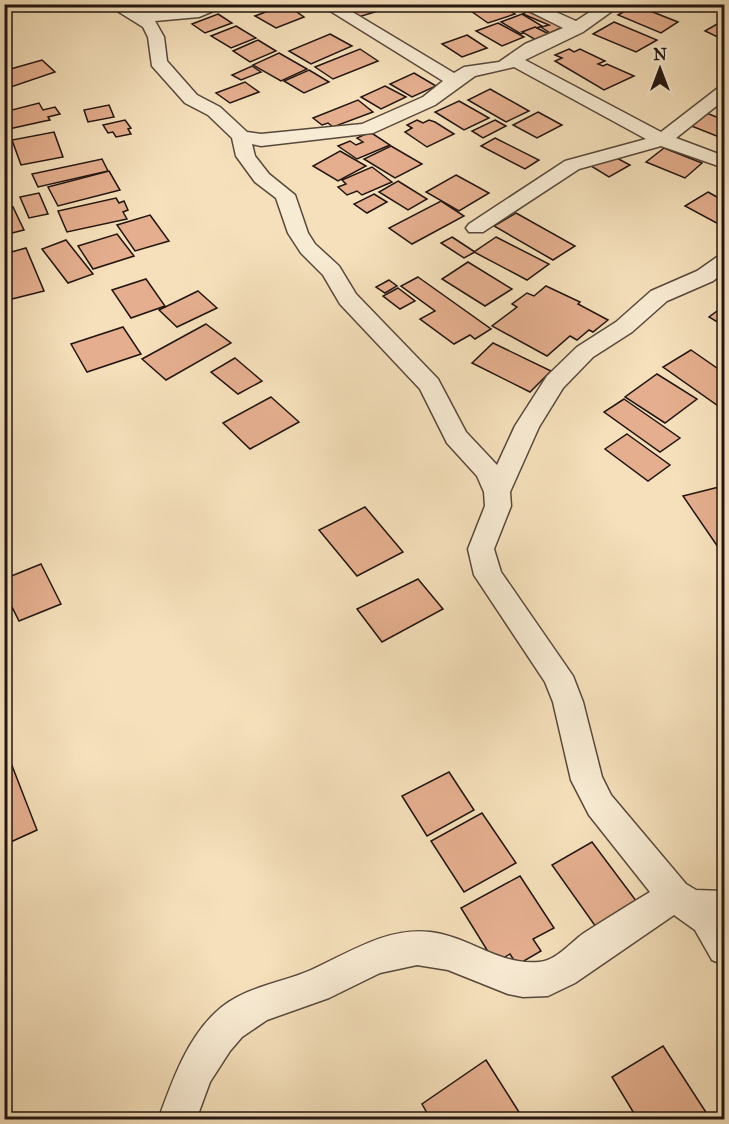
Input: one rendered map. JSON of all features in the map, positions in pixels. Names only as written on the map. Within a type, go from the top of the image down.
[{"type":"street","points":[[114,4],[141,17],[150,25],[156,37],[158,62],[191,99],[214,111],[241,136],[261,140],[366,129],[429,101],[454,80],[470,71],[504,66],[531,48],[577,28],[614,4]]},
{"type":"street","points":[[141,17],[198,12],[222,4]]},
{"type":"street","points":[[327,4],[454,80]]},
{"type":"street","points":[[523,4],[577,28]]},
{"type":"street","points":[[513,60],[662,140],[724,162]]},
{"type":"street","points":[[476,228],[572,165],[662,140],[724,92]]},
{"type":"street","points":[[241,136],[246,156],[262,178],[285,195],[298,233],[303,240],[331,271],[348,299],[430,385],[456,437],[487,471],[497,492],[498,506],[481,549],[488,575],[558,676],[568,702],[587,780],[600,805],[674,896],[707,918],[724,948]]},
{"type":"street","points":[[497,492],[527,426],[555,382],[577,359],[624,327],[659,296],[705,276],[724,262]]},
{"type":"street","points":[[674,896],[694,906],[724,907]]},
{"type":"street","points":[[177,1119],[201,1060],[238,1016],[259,1005],[299,993],[365,960],[416,948],[440,951],[476,966],[508,975],[539,980],[565,970],[596,945],[674,896]]},
{"type":"building","points":[[349,4],[389,4],[392,7],[355,18],[341,7]]},
{"type":"building","points":[[482,4],[500,4],[515,14],[488,23],[468,9]]},
{"type":"building","points":[[642,4],[671,4],[661,11]]},
{"type":"building","points":[[284,5],[299,11],[297,12],[304,17],[276,28],[255,16]]},
{"type":"building","points":[[635,5],[678,22],[661,33],[618,15]]},
{"type":"building","points":[[527,11],[563,27],[550,33],[541,27],[549,25],[523,14]]},
{"type":"building","points":[[218,14],[232,23],[205,33],[192,24]]},
{"type":"building","points":[[522,14],[542,26],[521,34],[501,22]]},
{"type":"building","points":[[724,20],[724,40],[705,31]]},
{"type":"building","points":[[614,22],[657,40],[636,52],[593,34]]},
{"type":"building","points":[[498,23],[524,37],[502,46],[476,31]]},
{"type":"building","points":[[236,26],[256,38],[231,48],[211,36]]},
{"type":"building","points":[[535,27],[549,34],[536,40],[522,32]]},
{"type":"building","points":[[330,34],[352,46],[311,64],[289,51]]},
{"type":"building","points":[[467,35],[487,48],[462,57],[442,44]]},
{"type":"building","points":[[258,40],[276,51],[250,62],[233,51]]},
{"type":"building","points":[[360,49],[378,61],[333,79],[315,67]]},
{"type":"building","points":[[569,49],[574,52],[580,49],[605,61],[598,64],[603,66],[607,64],[634,76],[604,90],[555,61],[562,58],[555,55]]},
{"type":"building","points":[[279,53],[307,69],[281,81],[253,65]]},
{"type":"building","points":[[42,60],[55,72],[8,88],[4,85],[4,73],[9,71],[7,70]]},
{"type":"building","points":[[252,66],[261,72],[241,80],[232,75]]},
{"type":"building","points":[[309,70],[329,82],[304,93],[284,81]]},
{"type":"building","points":[[414,73],[436,86],[412,97],[390,84]]},
{"type":"building","points":[[245,82],[259,92],[230,103],[216,93]]},
{"type":"building","points":[[385,86],[406,97],[381,109],[361,97]]},
{"type":"building","points":[[490,89],[529,111],[506,122],[468,100]]},
{"type":"building","points":[[358,100],[373,112],[333,127],[328,123],[322,125],[313,118]]},
{"type":"building","points":[[459,101],[489,118],[464,130],[435,112]]},
{"type":"building","points":[[39,103],[43,110],[55,107],[60,114],[48,117],[50,120],[4,130],[4,112]]},
{"type":"building","points":[[109,105],[114,117],[88,122],[84,110]]},
{"type":"building","points":[[538,112],[562,125],[537,138],[513,125]]},
{"type":"building","points":[[704,112],[724,120],[724,139],[689,125]]},
{"type":"building","points":[[125,120],[131,128],[128,129],[131,134],[116,137],[113,132],[108,133],[103,125]]},
{"type":"building","points":[[417,120],[423,123],[429,120],[435,122],[454,134],[427,147],[405,132],[412,128],[407,125]]},
{"type":"building","points":[[495,120],[506,126],[483,138],[472,131]]},
{"type":"building","points":[[54,132],[63,157],[21,165],[12,140]]},
{"type":"building","points":[[370,132],[390,145],[357,159],[338,146],[350,141],[356,145],[363,142],[357,138]]},
{"type":"building","points":[[495,138],[539,160],[525,169],[481,146]]},
{"type":"building","points":[[391,146],[422,164],[395,178],[364,159]]},
{"type":"building","points":[[664,148],[702,163],[685,178],[646,162]]},
{"type":"building","points":[[340,151],[366,166],[338,181],[313,166]]},
{"type":"building","points":[[611,155],[630,165],[609,177],[591,166]]},
{"type":"building","points":[[102,159],[108,171],[38,187],[32,174]]},
{"type":"building","points":[[372,167],[392,182],[362,195],[357,191],[347,195],[338,187],[346,184],[342,180]]},
{"type":"building","points":[[109,171],[120,190],[58,206],[48,187]]},
{"type":"building","points":[[456,175],[489,193],[459,211],[426,192]]},
{"type":"building","points":[[398,181],[427,199],[408,210],[379,192]]},
{"type":"building","points":[[708,192],[724,201],[724,227],[685,206]]},
{"type":"building","points":[[39,193],[48,214],[29,218],[20,197]]},
{"type":"building","points":[[374,194],[387,202],[367,213],[354,204]]},
{"type":"building","points":[[116,198],[119,203],[124,201],[128,210],[123,212],[127,219],[67,232],[58,211]]},
{"type":"building","points":[[441,201],[464,216],[412,244],[389,228]]},
{"type":"building","points":[[13,207],[24,230],[4,235],[4,210]]},
{"type":"building","points":[[516,213],[575,246],[553,260],[494,226]]},
{"type":"building","points":[[150,215],[169,241],[135,251],[117,225]]},
{"type":"building","points":[[117,234],[134,256],[93,269],[78,246]]},
{"type":"building","points":[[452,237],[475,252],[464,258],[441,243]]},
{"type":"building","points":[[496,237],[549,264],[527,280],[474,252]]},
{"type":"building","points":[[66,240],[93,274],[68,283],[42,249]]},
{"type":"building","points":[[26,248],[44,291],[4,301],[4,254]]},
{"type":"building","points":[[468,262],[512,289],[485,306],[442,279]]},
{"type":"building","points":[[418,277],[491,329],[475,339],[470,335],[454,344],[420,319],[435,311],[401,286]]},
{"type":"building","points":[[146,279],[165,306],[131,318],[112,290]]},
{"type":"building","points":[[389,280],[397,286],[385,293],[376,287]]},
{"type":"building","points":[[546,286],[580,302],[578,304],[608,320],[593,332],[589,330],[577,340],[570,336],[547,356],[492,326],[517,307],[512,304],[527,293],[534,296]]},
{"type":"building","points":[[398,288],[415,301],[400,309],[383,296]]},
{"type":"building","points":[[198,291],[217,308],[177,327],[159,310]]},
{"type":"building","points":[[724,306],[724,326],[709,317]]},
{"type":"building","points":[[206,324],[231,343],[166,380],[142,359]]},
{"type":"building","points":[[123,327],[141,354],[87,372],[71,344]]},
{"type":"building","points":[[493,343],[551,371],[530,392],[472,363]]},
{"type":"building","points":[[691,350],[724,373],[724,410],[663,367]]},
{"type":"building","points":[[235,358],[262,381],[238,394],[211,372]]},
{"type":"building","points":[[657,374],[697,399],[665,423],[625,397]]},
{"type":"building","points":[[271,397],[299,422],[250,449],[223,423]]},
{"type":"building","points":[[624,399],[680,438],[660,452],[604,412]]},
{"type":"building","points":[[627,434],[670,465],[648,481],[605,449]]},
{"type":"building","points":[[723,486],[724,545],[718,547],[683,496]]},
{"type":"building","points":[[365,507],[403,552],[357,576],[319,530]]},
{"type":"building","points":[[41,564],[61,604],[19,621],[4,591],[4,579]]},
{"type":"building","points":[[418,579],[443,609],[382,642],[357,609]]},
{"type":"building","points":[[4,745],[37,830],[4,845]]},
{"type":"building","points":[[449,772],[474,810],[427,836],[402,796]]},
{"type":"building","points":[[482,813],[516,863],[464,892],[431,841]]},
{"type":"building","points":[[592,842],[637,902],[596,927],[552,865]]},
{"type":"building","points":[[520,876],[554,928],[533,939],[541,951],[517,965],[510,954],[495,963],[461,908]]},
{"type":"building","points":[[663,1046],[711,1120],[638,1120],[612,1077]]},
{"type":"building","points":[[486,1060],[524,1120],[431,1120],[422,1104]]}]
